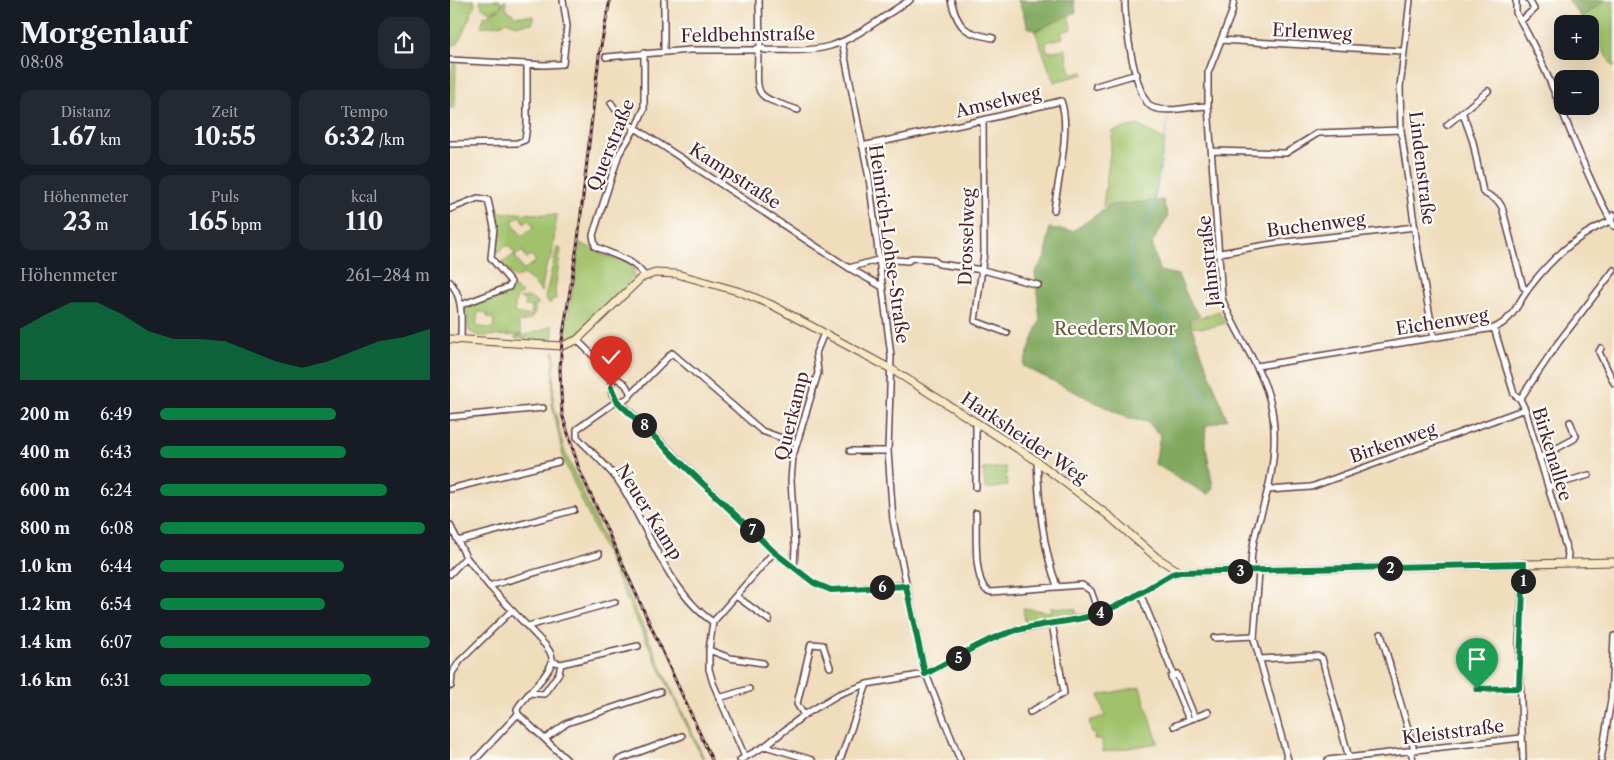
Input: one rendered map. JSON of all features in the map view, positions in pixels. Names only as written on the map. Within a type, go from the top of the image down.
[{"type":"main road","name":"Harksheider Weg","points":[[646,276],[655,273],[677,274],[741,292],[762,300],[892,369],[1037,461],[1109,516],[1156,557],[1180,572]]},
{"type":"main road","points":[[450,338],[553,347],[578,340],[624,293],[646,276]]},
{"type":"main road","points":[[1180,572],[1614,562]]},
{"type":"street","points":[[450,60],[527,65],[563,64],[567,26],[563,0]]},
{"type":"street","name":"Feldbehnstraße","points":[[664,0],[664,52]]},
{"type":"street","points":[[759,0],[760,48],[758,53],[757,89],[762,96],[798,110]]},
{"type":"street","name":"Feldbehnstraße","points":[[606,57],[644,53],[760,48],[765,50],[805,50],[842,42],[910,0]]},
{"type":"street","points":[[951,0],[955,16],[963,28],[978,35],[993,38]]},
{"type":"street","points":[[1125,0],[1126,30],[1143,98],[1149,106],[1170,110],[1208,106]]},
{"type":"street","name":"Jahnstraße","points":[[1234,0],[1232,12],[1208,73],[1208,106],[1222,298],[1229,316],[1257,366],[1270,399],[1273,418],[1273,451],[1268,490],[1252,544],[1255,571],[1254,636],[1288,760]]},
{"type":"street","name":"Lindenstraße","points":[[1410,0],[1402,51],[1400,87],[1401,130],[1434,338]]},
{"type":"street","points":[[1516,0],[1516,13],[1613,224]]},
{"type":"street","points":[[1521,21],[1534,9],[1529,0]]},
{"type":"street","name":"Erlenweg","points":[[1220,40],[1402,51]]},
{"type":"street","name":"Heinrich-Lohse-Straße","points":[[842,42],[869,178],[892,369],[888,452],[894,520],[925,674],[960,760]]},
{"type":"street","name":"Querstraße","points":[[644,53],[645,102],[636,127],[619,154],[593,235],[595,246],[609,254],[632,261],[646,276]]},
{"type":"street","points":[[450,144],[517,143],[525,140],[527,125],[527,65]]},
{"type":"street","points":[[1096,86],[1137,74]]},
{"type":"street","points":[[1447,125],[1488,92]]},
{"type":"street","name":"Amselweg","points":[[862,146],[1061,101],[1065,111],[1065,127],[1054,210]]},
{"type":"street","name":"Kampstraße","points":[[611,103],[617,114],[636,127],[849,268],[881,286]]},
{"type":"street","points":[[1463,114],[1473,142],[1483,192],[1498,201],[1502,207],[1523,287],[1527,290]]},
{"type":"street","name":"Drosselweg","points":[[983,120],[983,270],[975,321],[1007,333]]},
{"type":"street","points":[[1212,152],[1286,153],[1318,133],[1401,130]]},
{"type":"street","points":[[450,209],[478,198],[488,200],[494,227],[491,258],[511,282],[509,287],[461,305]]},
{"type":"street","points":[[1613,224],[1614,215]]},
{"type":"street","name":"Eichenweg","points":[[1257,366],[1494,328],[1504,324],[1512,316],[1527,290],[1564,249],[1587,232],[1613,224]]},
{"type":"street","name":"Buchenweg","points":[[1220,253],[1278,243],[1415,227]]},
{"type":"street","points":[[849,268],[878,261],[908,261],[912,258],[925,259],[939,264],[983,270],[1038,285]]},
{"type":"street","points":[[1520,399],[1558,343],[1614,270]]},
{"type":"street","points":[[1608,279],[1614,282]]},
{"type":"street","points":[[450,282],[456,289],[461,305],[461,339]]},
{"type":"street","name":"Birkenallee","points":[[1494,328],[1514,394],[1520,399],[1525,409],[1568,554],[1568,562]]},
{"type":"street","name":"Querkamp","points":[[794,566],[796,547],[791,480],[796,443],[818,373],[816,353],[824,333]]},
{"type":"street","points":[[578,340],[615,377],[625,384],[631,394]]},
{"type":"street","points":[[1601,348],[1599,352],[1614,383]]},
{"type":"street","points":[[618,401],[625,400],[672,353],[762,431],[796,443]]},
{"type":"street","points":[[615,377],[611,384],[611,390],[618,401],[774,552],[814,583],[831,590],[906,586]]},
{"type":"street","name":"Neuer Kamp","points":[[618,401],[577,429],[577,436],[622,486],[686,597],[702,614],[713,622]]},
{"type":"street","points":[[450,417],[543,408]]},
{"type":"street","name":"Birkenweg","points":[[1268,490],[1311,487],[1525,409]]},
{"type":"street","points":[[1539,458],[1574,439],[1576,436],[1570,422]]},
{"type":"street","points":[[976,423],[976,487]]},
{"type":"street","points":[[850,451],[888,452]]},
{"type":"street","points":[[1037,461],[1044,540],[1057,586]]},
{"type":"street","points":[[450,489],[558,462]]},
{"type":"street","points":[[1548,487],[1589,475]]},
{"type":"street","points":[[458,541],[574,510]]},
{"type":"street","points":[[976,513],[978,565],[980,580],[986,590],[991,592],[1057,586],[1088,587],[1098,614]]},
{"type":"street","points":[[450,525],[466,557],[489,586],[546,646],[552,661],[561,664],[638,646]]},
{"type":"street","points":[[774,552],[713,622],[708,650],[709,669],[743,759],[765,746],[804,715],[839,694],[867,684],[925,674],[985,642],[1024,628],[1098,614],[1172,574],[1180,572]]},
{"type":"street","points":[[489,586],[599,554]]},
{"type":"street","points":[[450,574],[466,557]]},
{"type":"street","points":[[1523,760],[1519,688],[1524,564]]},
{"type":"street","points":[[1140,593],[1174,676]]},
{"type":"street","points":[[736,596],[769,620]]},
{"type":"street","points":[[528,626],[615,602]]},
{"type":"street","points":[[451,686],[452,673],[460,661],[512,610]]},
{"type":"street","points":[[1030,712],[1064,693],[1052,622]]},
{"type":"street","points":[[1381,634],[1413,760]]},
{"type":"street","points":[[1214,638],[1254,636]]},
{"type":"street","points":[[1601,760],[1613,686],[1614,636]]},
{"type":"street","points":[[804,715],[797,704],[811,644],[823,645],[830,666]]},
{"type":"street","points":[[708,650],[730,658],[764,663]]},
{"type":"street","points":[[1259,659],[1317,656],[1322,658],[1347,759]]},
{"type":"street","points":[[552,661],[546,672],[517,709],[518,714],[567,760]]},
{"type":"street","points":[[529,693],[544,694],[559,673],[561,664]]},
{"type":"street","points":[[1174,676],[1178,674],[1195,718]]},
{"type":"street","points":[[1174,676],[1171,677],[1189,720]]},
{"type":"street","points":[[840,760],[867,684]]},
{"type":"street","points":[[1477,689],[1519,688]]},
{"type":"street","points":[[720,698],[750,689]]},
{"type":"street","points":[[545,738],[567,723],[660,692]]},
{"type":"street","points":[[1174,726],[1208,712]]},
{"type":"street","points":[[475,760],[518,714]]},
{"type":"street","points":[[618,760],[682,736]]},
{"type":"street","name":"Kleiststraße","points":[[1328,760],[1521,738]]},
{"type":"street","points":[[765,746],[790,758],[812,760]]},
{"type":"green space","points":[[450,0],[474,0],[475,5],[458,44],[450,45]]},
{"type":"green space","points":[[480,0],[500,0],[502,3],[498,9],[490,12],[482,7]]},
{"type":"green space","points":[[505,0],[507,10],[516,16],[533,16],[533,23],[517,25],[506,21],[503,24],[481,27],[484,17],[500,9]]},
{"type":"green space","points":[[1018,0],[1074,0],[1076,12],[1035,31],[1028,27]]},
{"type":"green space","points":[[1568,0],[1605,0],[1586,15],[1580,15]]},
{"type":"green space","points":[[1605,0],[1614,0],[1614,68],[1599,44],[1599,15],[1586,15]]},
{"type":"green space","points":[[1068,15],[1072,29],[1061,32],[1063,38],[1046,42],[1047,52],[1065,49],[1071,74],[1083,72],[1084,74],[1054,82],[1035,31]]},
{"type":"green space","points":[[453,64],[456,64],[455,108],[450,108],[450,79]]},
{"type":"green space","points":[[1138,125],[1165,140],[1154,201],[1103,206],[1113,131]]},
{"type":"green space","name":"Reeders Moor","points":[[1163,200],[1168,217],[1152,243],[1159,271],[1178,275],[1191,304],[1200,316],[1189,320],[1227,419],[1206,426],[1205,441],[1213,488],[1208,495],[1155,464],[1160,435],[1146,421],[1129,419],[1023,366],[1040,320],[1035,272],[1046,256],[1049,228],[1073,231],[1109,206]]},
{"type":"green space","points":[[497,212],[557,215],[552,256],[546,267],[541,292],[533,281],[523,274],[515,278],[502,263],[515,254],[508,245],[495,253],[499,228]],"holes":[[[520,216],[524,223],[529,220],[534,227],[521,236],[512,221]],[[523,251],[526,258],[532,255],[536,262],[523,270],[515,256]]]},
{"type":"green space","points":[[580,243],[607,256],[630,263],[634,269],[634,277],[578,334],[564,340]]},
{"type":"green space","points":[[557,248],[561,249],[555,289],[556,299],[552,299],[550,304],[545,298]]},
{"type":"green space","points":[[510,285],[522,293],[516,299],[514,313],[531,316],[532,307],[525,306],[525,300],[520,298],[528,297],[539,304],[535,306],[535,313],[531,319],[518,323],[522,336],[543,330],[551,325],[553,330],[552,341],[514,338],[521,335],[479,336],[469,331],[467,315],[461,305]],"holes":[[[478,312],[487,313],[487,317],[494,319],[493,329],[476,326]]]},
{"type":"green space","points":[[1219,311],[1225,323],[1204,328],[1191,325],[1190,322]]},
{"type":"green space","points":[[554,351],[553,400],[564,450],[661,667],[705,760],[703,760],[626,598],[564,461],[552,404]]},
{"type":"green space","points":[[1006,467],[1007,486],[985,489],[983,469]]},
{"type":"green space","points":[[1051,607],[1075,609],[1077,613],[1025,622],[1023,608],[1050,612]]},
{"type":"green space","points":[[1140,687],[1158,743],[1103,752],[1102,739],[1094,739],[1095,733],[1092,734],[1089,721],[1105,716],[1099,695]]},
{"type":"waterway","points":[[1154,207],[1168,119]]},
{"type":"waterway","points":[[1153,209],[1133,241],[1131,250],[1133,275],[1141,290],[1165,316],[1173,328],[1184,365],[1208,402]]},
{"type":"railway","points":[[610,0],[599,56],[578,240],[562,341],[560,369],[562,414],[579,469],[712,760]]},
{"type":"route","points":[[611,387],[617,401],[774,552],[814,583],[831,590],[906,586],[925,674],[982,643],[1010,632],[1052,622],[1085,618],[1113,608],[1172,574],[1180,572],[1524,564],[1519,643],[1519,688],[1477,689]]}]
